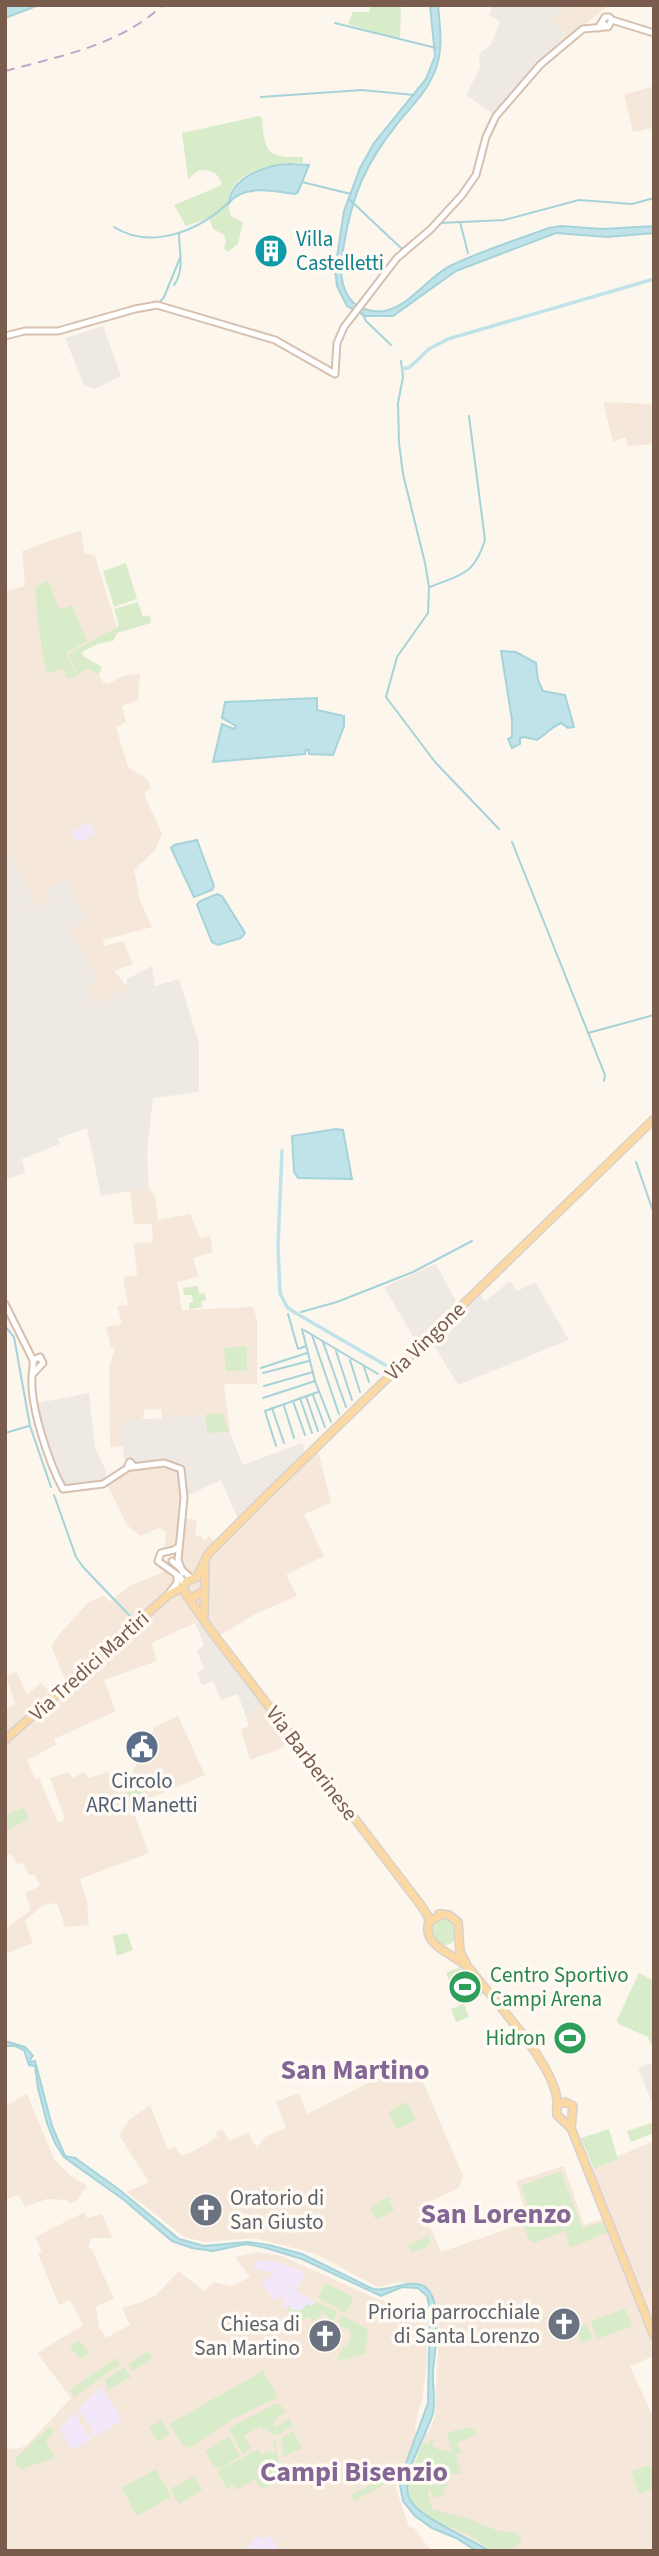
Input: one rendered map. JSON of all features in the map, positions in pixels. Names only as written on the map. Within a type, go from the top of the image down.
[{"type":"main road","points":[[5,338],[24,331],[58,331],[135,309],[164,306],[275,340],[335,374],[337,343],[360,304],[397,258],[439,221],[463,195],[480,164],[492,122],[528,78],[580,31],[620,24],[654,33]]},
{"type":"main road","name":"Via Vingone","points":[[187,1583],[198,1577],[206,1557],[654,1119]]},
{"type":"main road","points":[[5,1304],[36,1362],[32,1375],[44,1443],[63,1489],[103,1484],[129,1466],[164,1463],[181,1469],[184,1498],[178,1560],[180,1574],[171,1593],[194,1597],[200,1589],[187,1583],[180,1574],[172,1561],[171,1555],[167,1552]]},
{"type":"main road","points":[[179,1544],[176,1549],[161,1553],[158,1558],[159,1564],[180,1574]]},
{"type":"main road","points":[[205,1619],[206,1557]]},
{"type":"main road","points":[[165,1566],[172,1561]]},
{"type":"main road","name":"Via Vingone","points":[[200,1589],[202,1567]]},
{"type":"main road","name":"Via Barberinese","points":[[187,1583],[187,1595],[420,1904],[428,1916],[427,1936],[439,1947]]},
{"type":"main road","name":"Via Tredici Martiri","points":[[5,1740],[171,1593],[187,1583]]},
{"type":"main road","name":"Via Barberinese","points":[[200,1589],[205,1619]]},
{"type":"main road","name":"Via Barberinese","points":[[420,1904],[442,1914]]},
{"type":"main road","points":[[429,1922],[442,1914],[449,1915],[458,1922],[458,1938],[463,1957],[538,2058],[561,2104]]},
{"type":"main road","points":[[439,1947],[448,1947],[458,1938]]},
{"type":"main road","points":[[439,1947],[464,1964],[508,2018]]},
{"type":"main road","points":[[561,2104],[573,2106],[571,2129]]},
{"type":"main road","points":[[561,2104],[556,2113],[571,2129],[654,2333]]},
{"type":"main road","points":[[563,2120],[572,2117]]},
{"type":"shaded area","points":[[493,5],[568,5],[552,19],[565,34],[559,39],[566,41],[495,115],[466,95],[480,68],[479,54],[491,45],[500,21],[489,15]]},
{"type":"shaded area","points":[[568,5],[608,5],[566,41],[558,39],[565,33],[552,19]]},
{"type":"shaded area","points":[[654,86],[654,128],[633,132],[624,95]]},
{"type":"shaded area","points":[[103,326],[121,376],[95,389],[84,385],[65,338]]},
{"type":"shaded area","points":[[603,402],[654,404],[654,444],[628,446],[626,437],[613,442]]},
{"type":"shaded area","points":[[81,530],[84,553],[95,556],[117,627],[69,654],[99,674],[103,682],[108,684],[123,676],[140,673],[138,700],[122,706],[126,722],[116,727],[128,767],[148,780],[151,788],[144,794],[162,834],[155,850],[134,870],[140,900],[152,927],[103,940],[104,946],[123,941],[133,964],[114,971],[129,989],[93,1005],[88,988],[93,971],[69,929],[86,920],[66,880],[47,889],[52,899],[25,911],[5,843],[5,591],[25,586],[22,551]]},
{"type":"shaded area","points":[[89,822],[95,834],[78,843],[71,832]]},
{"type":"shaded area","points":[[5,842],[32,897],[26,911],[52,899],[47,889],[66,879],[86,920],[69,929],[93,971],[96,981],[89,988],[93,1005],[129,989],[126,985],[127,979],[152,966],[155,986],[179,979],[199,1043],[199,1092],[153,1098],[147,1151],[149,1188],[101,1196],[87,1128],[57,1139],[60,1144],[22,1159],[25,1173],[5,1180]]},
{"type":"shaded area","points":[[149,1188],[155,1195],[158,1220],[190,1214],[200,1238],[210,1236],[213,1252],[193,1258],[199,1277],[177,1282],[182,1310],[253,1307],[257,1320],[257,1384],[224,1384],[230,1433],[207,1433],[204,1415],[162,1418],[161,1409],[144,1410],[143,1419],[121,1422],[123,1446],[110,1447],[109,1367],[115,1349],[111,1348],[106,1327],[122,1324],[117,1306],[128,1305],[123,1277],[137,1275],[134,1243],[153,1242],[152,1224],[134,1224],[130,1191]]},
{"type":"shaded area","points":[[436,1264],[457,1303],[474,1287],[485,1301],[510,1281],[517,1291],[535,1282],[569,1340],[458,1385],[431,1340],[420,1348],[384,1287]]},
{"type":"shaded area","points":[[89,1393],[95,1448],[106,1476],[102,1481],[59,1487],[41,1445],[38,1403]]},
{"type":"shaded area","points":[[204,1415],[207,1433],[230,1433],[243,1465],[302,1443],[305,1452],[238,1519],[221,1480],[186,1496],[183,1463],[128,1469],[124,1459],[120,1421]]},
{"type":"shaded area","points":[[316,1442],[331,1503],[304,1514],[324,1556],[286,1575],[297,1596],[257,1613],[214,1639],[199,1621],[152,1643],[157,1661],[104,1680],[116,1711],[54,1739],[56,1745],[27,1760],[35,1779],[39,1778],[58,1823],[65,1819],[50,1778],[69,1772],[72,1778],[84,1772],[88,1778],[108,1772],[120,1794],[149,1743],[154,1727],[178,1716],[205,1775],[131,1806],[149,1853],[80,1879],[87,1902],[89,1925],[65,1927],[57,1903],[43,1905],[25,1921],[33,1943],[8,1953],[5,1948],[5,1929],[31,1910],[25,1893],[40,1886],[35,1875],[29,1875],[23,1863],[17,1864],[11,1854],[5,1856],[5,1709],[15,1704],[6,1676],[17,1672],[27,1695],[41,1683],[51,1692],[65,1679],[51,1646],[89,1602],[104,1595],[109,1602],[131,1585],[161,1573],[176,1561],[171,1549],[164,1548],[166,1531],[159,1528],[140,1536],[127,1525],[107,1484],[128,1469],[183,1463],[185,1518],[197,1520],[195,1535],[201,1536],[204,1541],[209,1536],[214,1541]]},
{"type":"shaded area","points":[[199,1621],[213,1638],[219,1635],[268,1701],[246,1717],[238,1694],[221,1700],[213,1681],[202,1685],[197,1673],[204,1669],[197,1651],[204,1645],[195,1623]]},
{"type":"shaded area","points":[[268,1701],[297,1737],[276,1751],[250,1760],[241,1729],[249,1726],[246,1717]]},
{"type":"shaded area","points":[[654,2062],[654,2107],[638,2068]]},
{"type":"shaded area","points":[[418,2064],[463,2176],[459,2188],[421,2206],[441,2252],[528,2222],[516,2181],[564,2166],[584,2225],[602,2219],[583,2171],[654,2141],[654,2290],[636,2297],[654,2339],[654,2356],[630,2366],[654,2419],[654,2551],[490,2551],[474,2540],[429,2519],[410,2501],[406,2488],[424,2439],[416,2438],[402,2468],[397,2471],[396,2488],[409,2527],[414,2528],[431,2551],[5,2551],[5,2448],[26,2446],[71,2398],[37,2353],[83,2325],[70,2300],[59,2305],[38,2254],[42,2252],[35,2237],[85,2212],[87,2218],[102,2214],[113,2238],[91,2238],[88,2248],[92,2249],[114,2299],[96,2306],[99,2327],[106,2338],[130,2325],[122,2308],[156,2295],[179,2271],[204,2291],[214,2282],[231,2286],[250,2277],[235,2257],[257,2252],[282,2256],[377,2299],[422,2314],[428,2321],[427,2363],[415,2425],[416,2434],[428,2434],[435,2416],[439,2327],[437,2306],[429,2289],[420,2284],[401,2282],[377,2287],[316,2254],[255,2238],[205,2242],[184,2237],[127,2192],[149,2182],[119,2135],[129,2120],[150,2105],[168,2150],[175,2147],[181,2156],[218,2137],[216,2132],[222,2129],[230,2141],[248,2132],[257,2148],[265,2137],[286,2128],[276,2102],[299,2093],[307,2114],[394,2070]]},
{"type":"shaded area","points":[[27,2094],[54,2159],[71,2176],[87,2186],[71,2204],[67,2200],[47,2199],[25,2207],[19,2195],[5,2199],[5,2106]]},
{"type":"shaded area","points":[[256,2261],[273,2261],[306,2273],[296,2291],[316,2302],[318,2309],[300,2321],[282,2305],[285,2303],[281,2296],[274,2300],[261,2282],[275,2274],[253,2268]]},
{"type":"shaded area","points":[[654,2290],[654,2338],[636,2297]]},
{"type":"shaded area","points":[[101,2387],[123,2420],[96,2436],[92,2435],[92,2429],[78,2409]]},
{"type":"shaded area","points":[[76,2412],[80,2423],[91,2437],[72,2450],[60,2428]]},
{"type":"shaded area","points":[[269,2534],[279,2551],[244,2551],[258,2536],[263,2540]]},
{"type":"green space","points":[[371,5],[401,5],[400,40],[348,24],[353,12],[369,12]]},
{"type":"green space","points":[[259,116],[262,118],[264,139],[270,151],[281,156],[303,157],[303,163],[263,168],[239,180],[232,190],[229,202],[231,216],[243,222],[238,244],[228,252],[224,248],[224,235],[213,229],[209,218],[186,226],[174,205],[222,185],[214,173],[207,171],[199,170],[188,179],[182,133]]},
{"type":"green space","points":[[126,563],[137,599],[114,607],[103,571]]},
{"type":"green space","points":[[48,580],[59,609],[72,605],[87,641],[66,653],[77,676],[67,679],[63,668],[46,674],[37,616],[36,587]]},
{"type":"green space","points":[[138,602],[143,617],[150,615],[151,623],[117,633],[113,641],[100,643],[82,652],[83,656],[102,667],[99,674],[88,669],[78,674],[68,654],[117,627],[119,625],[114,609]]},
{"type":"green space","points":[[198,1286],[199,1294],[205,1293],[206,1300],[201,1301],[202,1307],[189,1309],[189,1303],[193,1302],[192,1295],[184,1295],[183,1288]]},
{"type":"green space","points":[[247,1346],[247,1371],[226,1371],[224,1348]]},
{"type":"green space","points":[[223,1413],[229,1432],[207,1433],[205,1415]]},
{"type":"green space","points":[[137,1775],[144,1797],[122,1804],[121,1802]]},
{"type":"green space","points":[[24,1808],[29,1819],[5,1831],[5,1810],[8,1816],[8,1813]]},
{"type":"green space","points":[[444,1917],[454,1921],[458,1931],[454,1941],[444,1945],[434,1941],[430,1931],[434,1921]]},
{"type":"green space","points":[[127,1933],[133,1950],[117,1956],[113,1936]]},
{"type":"green space","name":"Centro Sportivo Campi Arena","points":[[460,1967],[483,1993],[480,1997],[458,2004],[446,1973]]},
{"type":"green space","points":[[639,1973],[654,1981],[654,2052],[648,2037],[618,2024],[617,2020]]},
{"type":"green space","points":[[464,2004],[469,2017],[456,2022],[451,2009]]},
{"type":"green space","points":[[407,2102],[416,2120],[397,2129],[388,2112]]},
{"type":"green space","points":[[654,2122],[654,2133],[631,2142],[627,2131]]},
{"type":"green space","points":[[609,2129],[618,2159],[594,2169],[581,2138]]},
{"type":"green space","points":[[561,2171],[582,2228],[606,2221],[610,2231],[570,2248],[565,2231],[533,2243],[523,2225],[533,2221],[521,2186]],"holes":[[[565,2205],[567,2211],[559,2214],[556,2211],[560,2223],[552,2226],[547,2211]]]},
{"type":"green space","points":[[388,2197],[394,2210],[376,2220],[370,2208]]},
{"type":"green space","points":[[428,2236],[431,2242],[428,2247],[411,2252],[408,2245]]},
{"type":"green space","points":[[325,2283],[350,2295],[353,2300],[346,2313],[318,2298]]},
{"type":"green space","points":[[317,2302],[337,2311],[333,2322],[320,2310],[322,2315],[313,2322],[308,2316],[300,2321],[286,2308],[292,2305],[290,2308],[294,2311],[301,2311],[307,2304],[312,2306]]},
{"type":"green space","points":[[625,2309],[632,2326],[597,2339],[591,2321]]},
{"type":"green space","points":[[341,2315],[366,2328],[368,2334],[365,2354],[337,2361],[351,2336],[349,2330],[340,2326],[338,2320]]},
{"type":"green space","points":[[587,2324],[593,2339],[581,2343],[576,2328]]},
{"type":"green space","points":[[79,2340],[89,2353],[80,2360],[70,2346]]},
{"type":"green space","points":[[148,2351],[152,2358],[132,2371],[128,2365]]},
{"type":"green space","points":[[116,2358],[120,2364],[74,2397],[70,2390]]},
{"type":"green space","points":[[124,2367],[131,2377],[108,2390],[105,2380]]},
{"type":"green space","points":[[263,2371],[277,2395],[276,2398],[231,2420],[190,2448],[183,2446],[169,2424]]},
{"type":"green space","points":[[275,2404],[280,2404],[285,2412],[273,2421],[276,2427],[289,2418],[294,2426],[275,2436],[260,2426],[244,2436],[251,2448],[243,2455],[229,2428]]},
{"type":"green space","points":[[161,2420],[170,2434],[158,2441],[149,2428]]},
{"type":"green space","points":[[49,2427],[54,2431],[46,2441],[55,2458],[22,2469],[15,2464],[17,2457]]},
{"type":"green space","points":[[471,2428],[478,2434],[457,2443],[461,2453],[456,2455],[461,2473],[431,2478],[430,2485],[447,2484],[443,2488],[445,2494],[433,2498],[429,2486],[432,2509],[472,2520],[498,2531],[518,2533],[522,2542],[509,2550],[491,2550],[475,2538],[422,2513],[410,2500],[409,2479],[422,2443],[428,2444],[435,2439],[432,2446],[438,2450],[451,2451],[447,2433]]},
{"type":"green space","points":[[293,2431],[302,2448],[283,2457],[282,2438]]},
{"type":"green space","points":[[229,2436],[240,2456],[221,2468],[215,2467],[205,2452]]},
{"type":"green space","points":[[275,2440],[282,2481],[264,2488],[260,2487],[255,2479],[236,2490],[233,2485],[227,2489],[218,2473],[221,2469],[258,2449],[262,2455],[270,2451],[273,2454],[276,2451],[272,2441]]},
{"type":"green space","points":[[654,2464],[654,2489],[639,2494],[631,2471]]},
{"type":"green space","points":[[156,2469],[171,2497],[137,2516],[122,2488]]},
{"type":"green space","points":[[194,2476],[202,2490],[179,2504],[170,2489]]},
{"type":"green space","points":[[386,2476],[389,2482],[354,2501],[351,2495]]},
{"type":"water","points":[[5,5],[39,5],[5,18]]},
{"type":"water","points":[[430,5],[438,5],[440,31],[439,56],[434,73],[422,94],[377,152],[362,180],[351,210],[341,270],[345,290],[351,300],[359,307],[374,311],[393,308],[402,304],[450,266],[549,228],[654,226],[654,233],[607,237],[556,233],[456,271],[393,316],[365,316],[347,306],[337,286],[335,270],[344,211],[360,168],[374,143],[426,79],[435,56]]},
{"type":"water","points":[[289,164],[309,165],[295,194],[251,191],[242,193],[229,203],[231,194],[243,179],[260,170]]},
{"type":"water","points":[[501,651],[516,652],[536,663],[538,680],[543,691],[565,695],[574,727],[568,728],[561,723],[537,740],[520,738],[520,744],[512,748],[508,739],[512,737],[512,720]]},
{"type":"water","points":[[317,698],[317,710],[344,716],[344,726],[333,755],[309,754],[309,750],[306,750],[305,754],[213,762],[222,724],[234,729],[236,726],[222,718],[225,702]]},
{"type":"water","points":[[197,840],[214,886],[212,890],[194,897],[171,848]]},
{"type":"water","points":[[217,894],[222,896],[245,933],[241,938],[218,945],[212,942],[197,905]]},
{"type":"water","points":[[343,1130],[352,1179],[298,1178],[294,1172],[292,1136]]},
{"type":"water","name":"Hidron","points":[[567,2028],[575,2031],[577,2038],[571,2041],[569,2049],[560,2045]]},
{"type":"water","points":[[5,2041],[25,2047],[33,2056],[30,2059],[31,2062],[35,2061],[52,2126],[65,2156],[75,2158],[117,2188],[179,2239],[204,2246],[248,2242],[269,2245],[302,2254],[373,2289],[415,2284],[428,2290],[436,2310],[437,2323],[433,2370],[434,2408],[411,2467],[407,2489],[409,2498],[422,2513],[489,2551],[477,2551],[432,2528],[415,2516],[403,2501],[400,2485],[402,2474],[428,2403],[430,2309],[427,2296],[418,2288],[402,2287],[381,2296],[302,2259],[266,2248],[246,2244],[213,2251],[172,2241],[124,2200],[64,2157],[47,2123],[35,2066],[29,2065],[24,2050],[5,2046]]},
{"type":"waterway","points":[[335,23],[436,48]]},
{"type":"waterway","points":[[261,97],[362,90],[414,95]]},
{"type":"waterway","points":[[302,182],[351,194]]},
{"type":"waterway","points":[[440,223],[504,220],[579,200],[632,204],[654,198]]},
{"type":"waterway","points":[[350,200],[402,249],[432,225]]},
{"type":"waterway","points":[[114,227],[144,237],[175,234],[205,221],[230,201]]},
{"type":"waterway","points":[[460,222],[468,253]]},
{"type":"waterway","points":[[174,285],[180,266],[179,233]]},
{"type":"waterway","points":[[159,303],[180,258]]},
{"type":"waterway","points":[[403,369],[410,367],[429,349],[448,339],[654,279]]},
{"type":"waterway","points":[[362,313],[366,321],[391,345]]},
{"type":"waterway","points":[[401,361],[403,377],[398,403],[399,443],[403,474],[425,563],[429,587],[428,613],[397,657],[386,697],[435,762],[499,829]]},
{"type":"waterway","points":[[430,587],[459,576],[471,567],[485,540],[469,416]]},
{"type":"waterway","points":[[512,842],[605,1075],[604,1081]]},
{"type":"waterway","points":[[588,1033],[654,1015]]},
{"type":"waterway","points":[[282,1151],[278,1245],[280,1293],[287,1307],[392,1369]]},
{"type":"waterway","points":[[636,1162],[654,1214]]},
{"type":"waterway","points":[[301,1312],[337,1302],[413,1272],[472,1241]]},
{"type":"waterway","points":[[288,1314],[298,1349],[306,1346]]},
{"type":"waterway","points":[[5,1326],[14,1337],[30,1426],[51,1487]]},
{"type":"waterway","points":[[302,1329],[315,1381],[331,1422]]},
{"type":"waterway","points":[[304,1330],[378,1374]]},
{"type":"waterway","points":[[312,1335],[339,1414]]},
{"type":"waterway","points":[[323,1342],[346,1407]]},
{"type":"waterway","points":[[336,1351],[352,1400]]},
{"type":"waterway","points":[[261,1368],[307,1353]]},
{"type":"waterway","points":[[350,1360],[360,1392]]},
{"type":"waterway","points":[[263,1373],[309,1361]]},
{"type":"waterway","points":[[364,1367],[369,1382]]},
{"type":"waterway","points":[[264,1386],[313,1372]]},
{"type":"waterway","points":[[263,1398],[315,1381]]},
{"type":"waterway","points":[[276,1446],[265,1411],[318,1392]]},
{"type":"waterway","points":[[313,1395],[325,1427]]},
{"type":"waterway","points":[[306,1396],[318,1431]]},
{"type":"waterway","points":[[300,1398],[312,1433]]},
{"type":"waterway","points":[[293,1401],[305,1435]]},
{"type":"waterway","points":[[284,1406],[294,1438]]},
{"type":"waterway","points":[[272,1408],[284,1443]]},
{"type":"waterway","points":[[5,1433],[29,1426]]},
{"type":"waterway","points":[[54,1495],[76,1557],[132,1618]]},
{"type":"railway","points":[[5,71],[109,40],[146,19],[163,5]]},
{"type":"place","name":"Villa Castelletti","points":[[271,251]]},
{"type":"place","name":"Circolo ARCI Manetti","points":[[142,1747]]},
{"type":"place","name":"Centro Sportivo Campi Arena","points":[[465,1987]]},
{"type":"place","name":"Hidron","points":[[570,2038]]},
{"type":"place","name":"Oratorio di San Giusto","points":[[206,2210]]},
{"type":"place","name":"Prioria parrocchiale di Santa Lorenzo","points":[[564,2324]]},
{"type":"place","name":"Chiesa di San Martino","points":[[325,2336]]},
{"type":"district","name":"San Martino","points":[[355,2070]]},
{"type":"district","name":"San Lorenzo","points":[[496,2214]]},
{"type":"district","name":"Campi Bisenzio","points":[[354,2472]]}]
